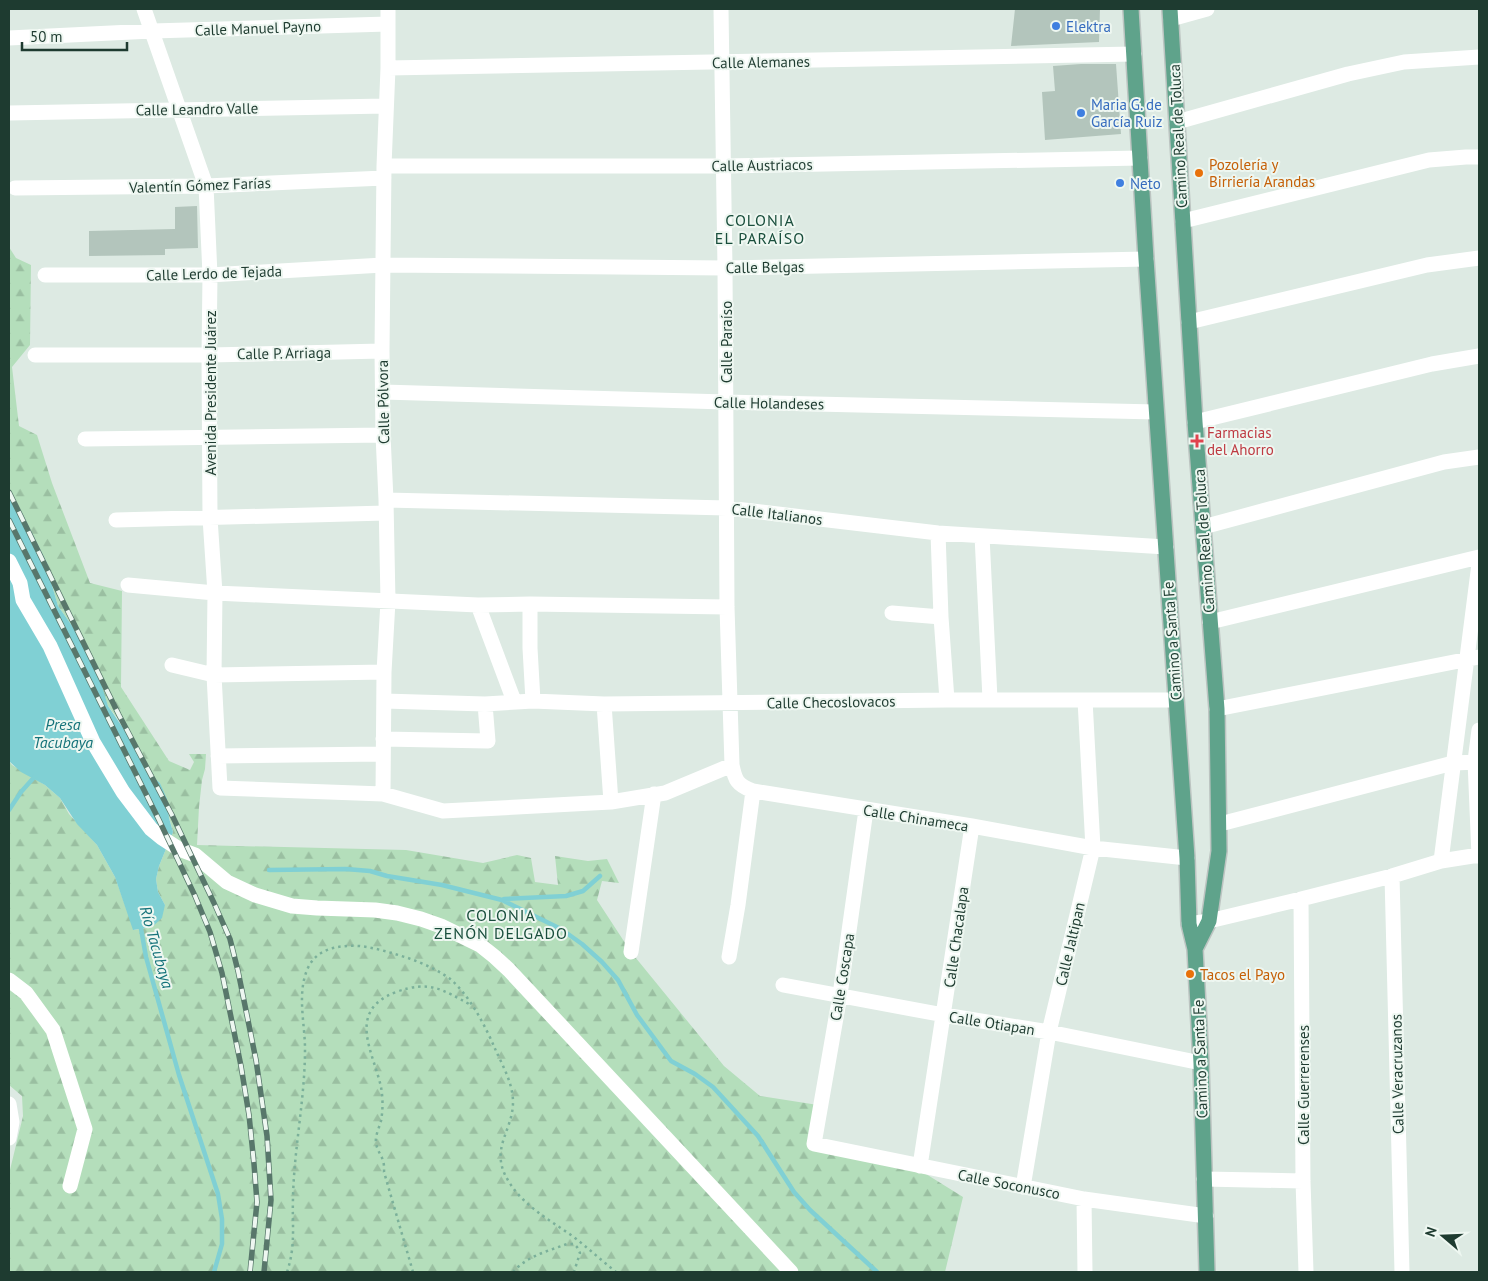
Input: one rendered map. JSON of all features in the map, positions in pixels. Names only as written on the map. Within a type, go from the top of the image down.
[{"type":"main road","name":"Camino a Santa Fe","points":[[1132,9],[1146,259],[1190,924],[1195,949],[1201,1063],[1207,1272]]},
{"type":"main road","name":"Camino Real de Toluca","points":[[1171,14],[1194,422],[1217,709],[1220,824],[1219,858],[1209,921],[1195,949]]},
{"type":"street","name":"Avenida Presidente Juárez","points":[[144,9],[206,186],[210,275],[208,355],[210,518],[215,594],[214,675],[220,788],[383,794]]},
{"type":"street","name":"Calle Pólvora","points":[[383,794],[384,672],[388,601],[382,351],[388,9]]},
{"type":"street","name":"Calle Paraíso","points":[[721,9],[727,607],[732,765]]},
{"type":"street","points":[[1171,14],[1207,9]]},
{"type":"street","name":"Calle Manuel Payno","points":[[9,38],[152,31],[388,24]]},
{"type":"street","name":"Calle Alemanes","points":[[388,68],[1134,54]]},
{"type":"street","points":[[1177,122],[1348,74],[1404,62],[1479,57]]},
{"type":"street","name":"Calle Leandro Valle","points":[[9,113],[386,106]]},
{"type":"street","points":[[1183,221],[1429,160],[1479,157]]},
{"type":"street","name":"Calle Austriacos","points":[[384,172],[1140,158]]},
{"type":"street","name":"Valentín Gómez Farías","points":[[15,188],[206,186],[384,172]]},
{"type":"street","points":[[1189,322],[1427,265],[1479,258]]},
{"type":"street","name":"Calle Belgas","points":[[383,265],[725,268],[1146,259]]},
{"type":"street","name":"Calle Lerdo de Tejada","points":[[45,275],[210,275],[383,265]]},
{"type":"street","name":"Calle P. Arriaga","points":[[35,354],[208,355],[382,351]]},
{"type":"street","points":[[1194,422],[1432,364],[1479,356]]},
{"type":"street","name":"Calle Holandeses","points":[[383,392],[1156,412]]},
{"type":"street","points":[[85,439],[383,435]]},
{"type":"street","points":[[1203,527],[1444,462],[1479,458]]},
{"type":"street","name":"Calle Italianos","points":[[116,520],[210,518],[386,506],[727,508],[938,533],[1166,547]]},
{"type":"street","points":[[938,533],[941,617],[947,700]]},
{"type":"street","points":[[982,536],[990,699]]},
{"type":"street","points":[[1210,622],[1479,557]]},
{"type":"street","points":[[9,561],[20,583],[24,600],[50,646],[93,742],[123,792],[151,829],[179,849],[195,855],[228,882],[255,896],[292,906],[375,910],[397,913],[441,926],[480,946],[509,970],[790,1272]]},
{"type":"street","points":[[1441,861],[1453,763],[1473,658],[1479,564]]},
{"type":"street","points":[[128,585],[215,594],[478,605],[727,607]]},
{"type":"street","points":[[530,604],[533,701]]},
{"type":"street","points":[[478,605],[514,701]]},
{"type":"street","points":[[892,613],[941,617]]},
{"type":"street","points":[[1217,709],[1473,658]]},
{"type":"street","points":[[172,665],[214,675],[384,672]]},
{"type":"street","name":"Calle Checoslovacos","points":[[384,701],[485,704],[533,701],[604,704],[990,699],[1176,700]]},
{"type":"street","name":"Calle Jaltipan","points":[[1023,1187],[1049,1032],[1093,848],[1085,700]]},
{"type":"street","points":[[218,756],[488,741],[485,704]]},
{"type":"street","points":[[604,704],[611,802]]},
{"type":"street","points":[[1190,924],[1301,899],[1392,876],[1441,861],[1479,855],[1477,762],[1479,730]]},
{"type":"street","points":[[1220,824],[1453,763],[1477,762]]},
{"type":"street","points":[[383,794],[443,811],[611,802],[660,794],[732,765],[735,779],[744,788],[752,791],[738,905],[729,957]]},
{"type":"street","name":"Calle Chinameca","points":[[752,791],[972,826],[1093,848],[1187,858]]},
{"type":"street","points":[[631,952],[660,794]]},
{"type":"street","name":"Calle Coscapa","points":[[814,1144],[840,995],[866,810]]},
{"type":"street","name":"Calle Chacalapa","points":[[920,1166],[972,826]]},
{"type":"street","name":"Calle Veracruzanos","points":[[1392,876],[1402,1272]]},
{"type":"street","name":"Calle Guerrerenses","points":[[1301,899],[1303,1181],[1306,1272]]},
{"type":"street","points":[[9,980],[26,993],[53,1030],[85,1129],[70,1186]]},
{"type":"street","name":"Calle Otiapan","points":[[783,985],[944,1015],[1049,1032],[1201,1063]]},
{"type":"street","points":[[9,1104],[12,1122],[9,1138]]},
{"type":"street","name":"Calle Soconusco","points":[[814,1144],[1084,1199],[1206,1216]]},
{"type":"street","points":[[1204,1179],[1303,1181]]},
{"type":"street","points":[[1084,1199],[1085,1272]]},
{"type":"path","points":[[287,1272],[294,1246],[293,1199],[304,1092],[303,994],[306,975],[312,962],[324,951],[339,946],[361,946],[392,952],[440,972],[457,985],[472,1006],[494,1046],[506,1071],[512,1093],[513,1108],[501,1149],[502,1165],[508,1180],[520,1198],[540,1215],[582,1243],[616,1272]]},
{"type":"path","points":[[413,1272],[384,1172],[383,1158],[376,1144],[382,1099],[368,1043],[366,1025],[371,1010],[383,997],[417,986],[441,989],[472,1006]]},
{"type":"path","points":[[513,1272],[529,1258],[571,1243],[577,1247],[580,1253],[574,1272]]},
{"type":"green space","points":[[9,247],[16,258],[31,265],[30,345],[12,367],[19,426],[37,435],[52,483],[90,583],[122,591],[121,687],[169,761],[190,770],[194,762],[189,754],[206,754],[199,807],[197,845],[406,850],[483,863],[517,855],[531,858],[535,882],[558,885],[555,856],[588,861],[607,859],[619,883],[602,881],[597,900],[631,952],[724,1066],[760,1096],[818,1105],[811,1148],[926,1174],[963,1197],[945,1272],[9,1272],[9,1174],[23,1116],[22,1096],[9,1085],[9,761],[12,765],[45,785],[60,798],[69,814],[97,845],[115,877],[134,930],[152,927],[165,905],[158,892],[156,879],[159,866],[173,832],[160,783],[145,771],[127,731],[108,706],[88,652],[58,606],[48,565],[19,507],[9,494]]},
{"type":"water","name":"Presa Tacubaya","points":[[9,494],[19,507],[48,565],[58,606],[75,630],[96,667],[108,706],[134,744],[145,770],[160,783],[167,799],[173,832],[159,866],[156,879],[158,892],[165,905],[162,918],[152,927],[133,930],[115,877],[97,845],[77,824],[60,798],[45,785],[21,772],[9,761]]},
{"type":"building","name":"Elektra","points":[[1015,9],[1100,9],[1099,42],[1011,46]]},
{"type":"building","name":"Maria G. de García Ruiz","points":[[1116,64],[1121,134],[1045,140],[1042,92],[1055,91],[1053,66]]},
{"type":"building","points":[[197,206],[198,248],[165,249],[165,255],[89,256],[89,231],[175,229],[175,207]]},
{"type":"waterway","points":[[9,810],[21,792],[37,774]]},
{"type":"waterway","points":[[269,870],[346,869],[370,871],[387,876],[442,885],[502,900],[561,929],[582,944],[618,980],[637,1015],[671,1061],[695,1074],[713,1087],[758,1136],[794,1192],[810,1210],[877,1272]]},
{"type":"waterway","points":[[504,899],[566,896],[583,891],[600,876]]},
{"type":"waterway","name":"Río Tacubaya","points":[[140,923],[146,957],[179,1075],[218,1194],[222,1219],[222,1244],[214,1272]]},
{"type":"railway","points":[[9,492],[119,715],[172,815],[230,939],[256,1060],[267,1136],[271,1200],[264,1272]]},
{"type":"railway","points":[[9,520],[159,820],[210,932],[222,973],[249,1115],[257,1202],[250,1272]]},
{"type":"place","name":"Elektra","points":[[1056,26]]},
{"type":"place","name":"Maria G. de García Ruiz","points":[[1081,113]]},
{"type":"place","name":"Pozolería y Birriería Arandas","points":[[1199,173]]},
{"type":"place","name":"Neto","points":[[1120,183]]},
{"type":"place","name":"Farmacias del Ahorro","points":[[1197,441]]},
{"type":"place","name":"Tacos el Payo","points":[[1190,974]]},
{"type":"district","name":"COLONIA EL PARAÍSO","points":[[760,229]]},
{"type":"district","name":"COLONIA ZENÓN DELGADO","points":[[501,924]]}]
